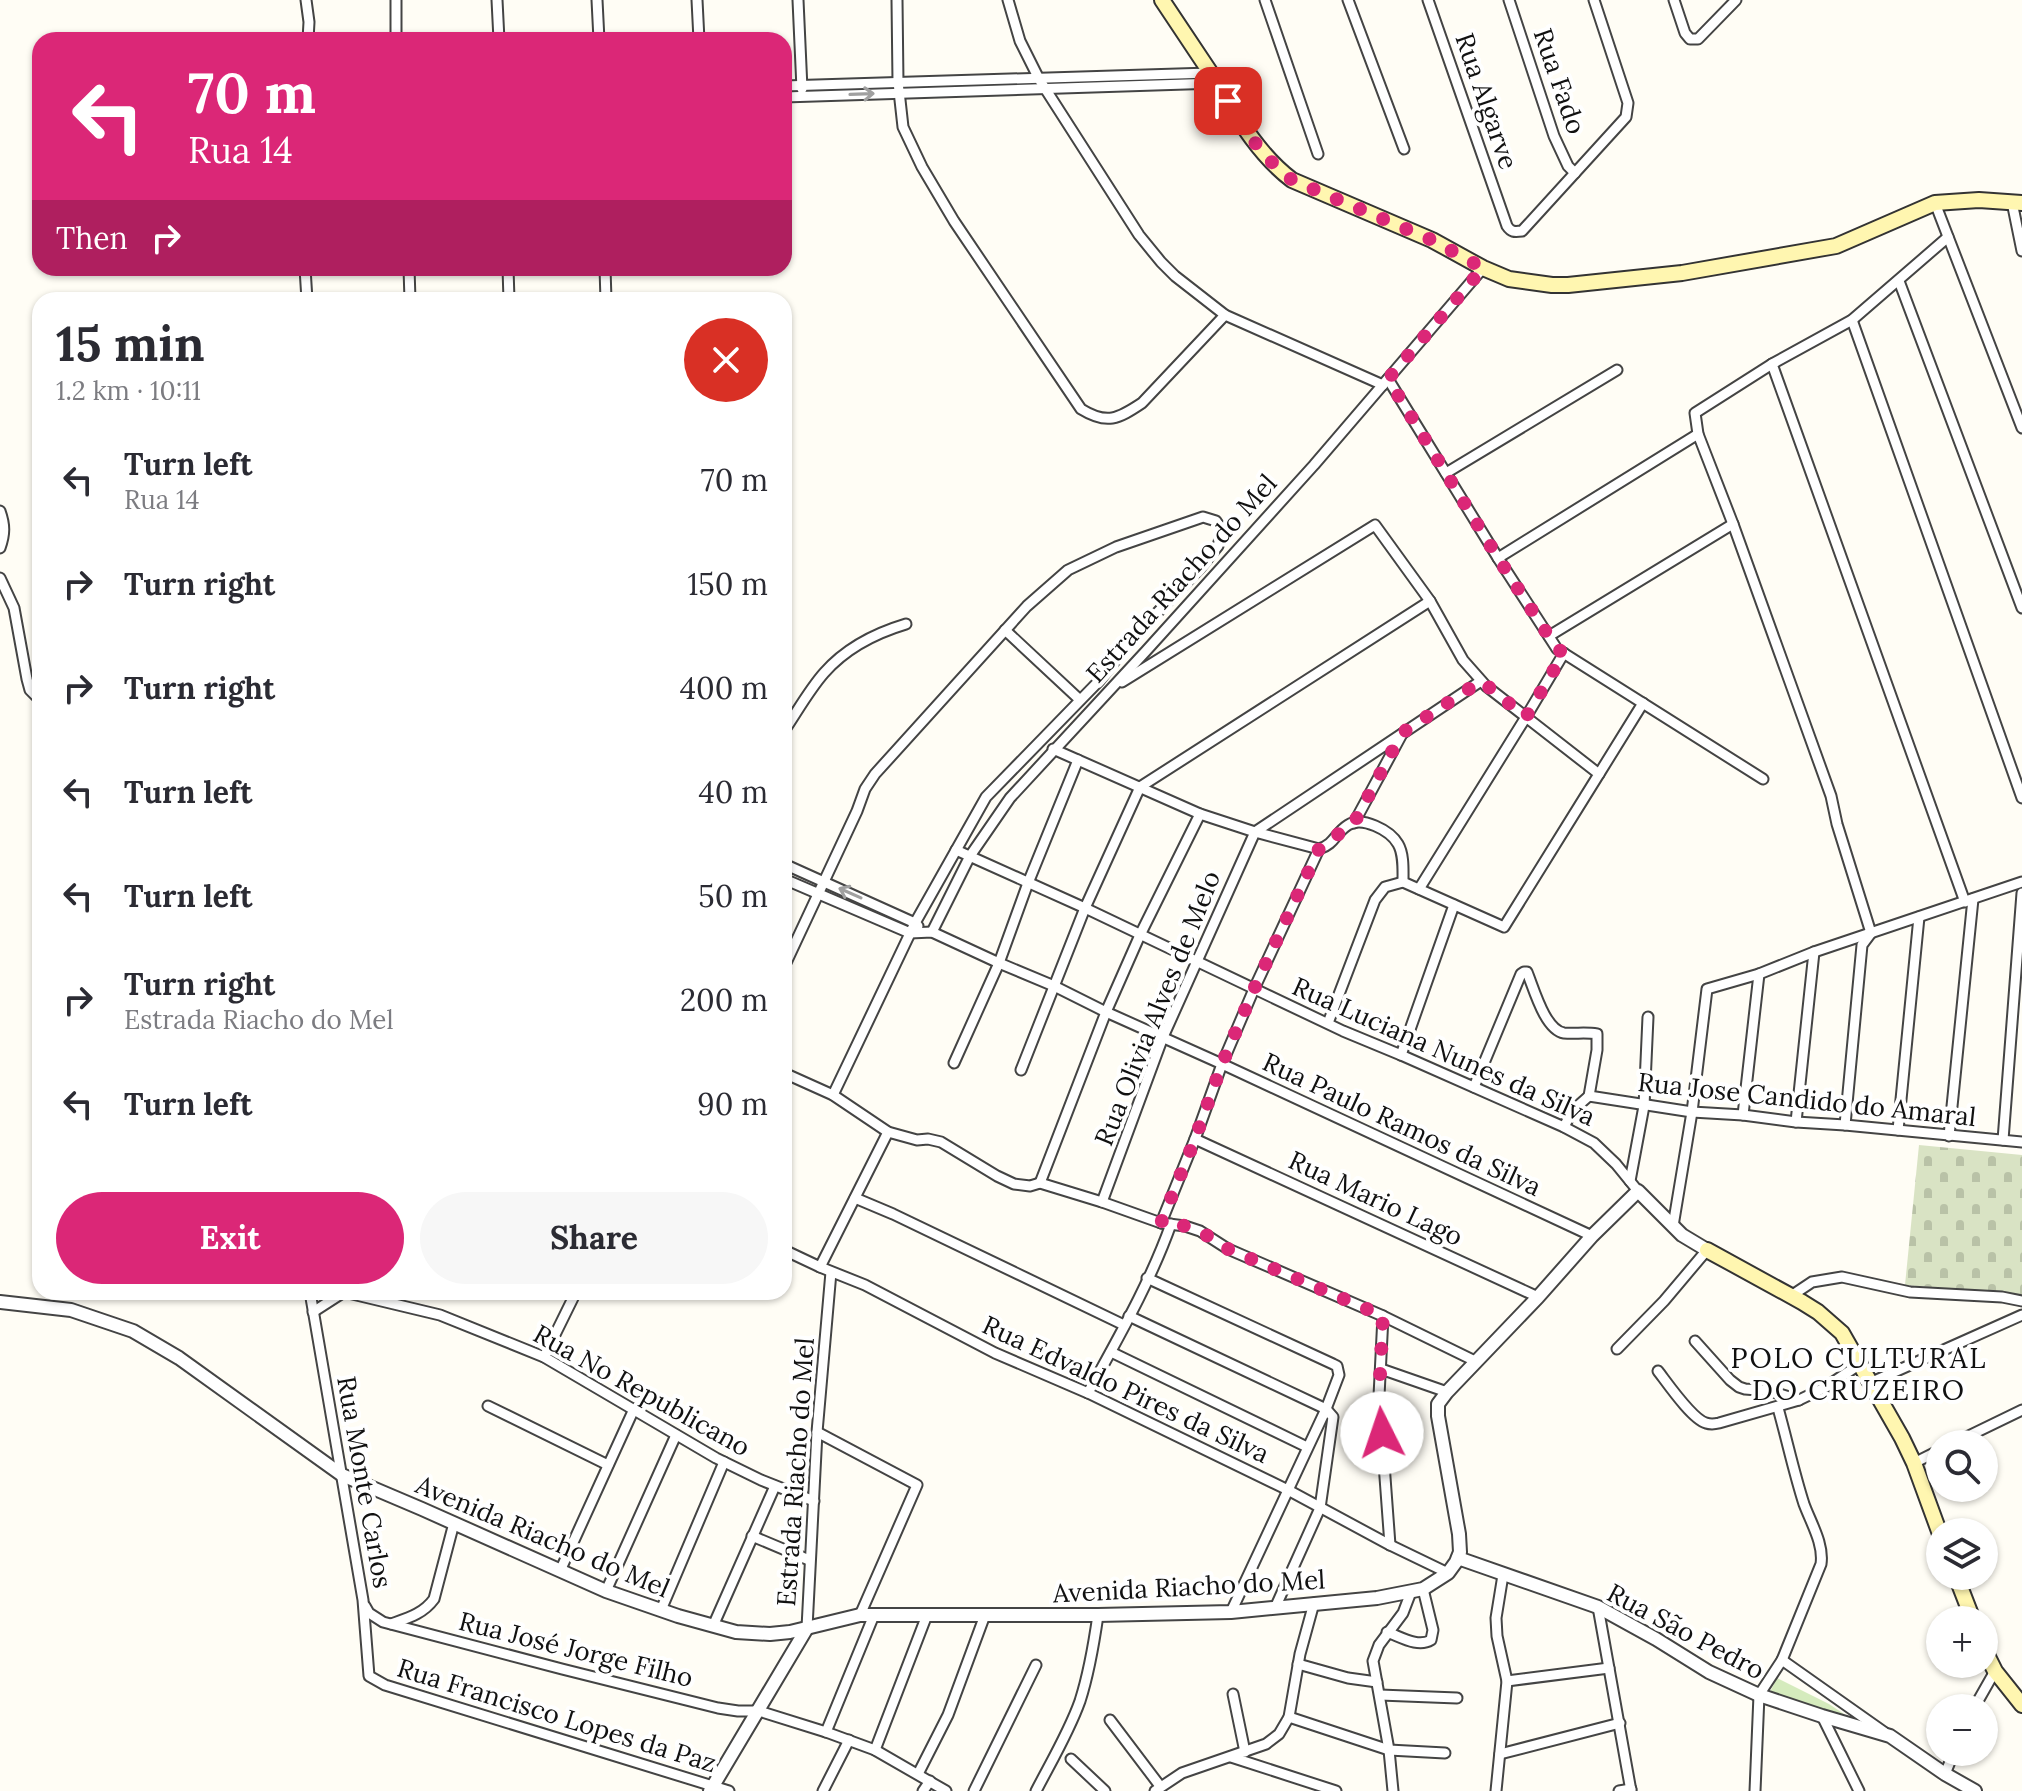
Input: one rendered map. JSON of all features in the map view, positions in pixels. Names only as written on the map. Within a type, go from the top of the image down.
[{"type":"main road","points":[[1162,0],[1235,115],[1279,170],[1292,180],[1432,240],[1509,279],[1552,285],[1682,273],[1836,246],[1935,203],[1954,200],[2017,202]]},
{"type":"main road","points":[[1707,1250],[1818,1312],[1842,1333],[1872,1382],[1914,1463],[1934,1518]]},
{"type":"main road","points":[[1998,1675],[2022,1705]]},
{"type":"street","points":[[306,0],[308,32]]},
{"type":"street","points":[[396,0],[396,32]]},
{"type":"street","points":[[497,0],[499,32]]},
{"type":"street","points":[[597,0],[599,32]]},
{"type":"street","points":[[697,0],[699,32]]},
{"type":"street","points":[[798,0],[802,91]]},
{"type":"street","points":[[897,0],[898,82],[903,127],[940,197],[1081,409],[1100,419],[1113,419],[1134,409],[1225,315]]},
{"type":"street","points":[[1008,0],[1020,41],[1039,79],[1139,235],[1175,276],[1225,315],[1385,382],[1557,649],[1763,779]]},
{"type":"street","points":[[1265,0],[1318,154]]},
{"type":"street","points":[[1348,0],[1404,149]]},
{"type":"street","name":"Rua Algarve","points":[[1428,0],[1510,231],[1522,231],[1575,173]]},
{"type":"street","name":"Rua Fado","points":[[1509,0],[1554,136],[1568,166],[1575,173]]},
{"type":"street","points":[[1575,173],[1626,117],[1628,110],[1594,0]]},
{"type":"street","points":[[1674,0],[1685,33],[1690,39],[1698,39],[1736,0]]},
{"type":"street","points":[[792,88],[899,93],[1214,78]]},
{"type":"street","points":[[792,94],[898,82],[1214,78]]},
{"type":"street","points":[[2017,202],[2022,251]]},
{"type":"street","points":[[1935,203],[2022,428]]},
{"type":"street","points":[[1871,933],[1831,796],[1698,434],[1695,413],[1772,364],[1852,320],[1948,237]]},
{"type":"street","name":"Estrada Riacho do Mel","points":[[927,932],[970,856],[1010,798],[1314,465],[1483,268]]},
{"type":"street","points":[[1899,281],[2022,608]]},
{"type":"street","points":[[1852,320],[2022,798]]},
{"type":"street","points":[[1772,364],[1969,900],[1949,1136]]},
{"type":"street","points":[[1446,473],[1617,370]]},
{"type":"street","points":[[1498,558],[1698,434]]},
{"type":"street","points":[[0,511],[5,534],[0,548]]},
{"type":"street","points":[[792,950],[865,789],[875,774],[1027,606],[1068,570],[1116,547],[1203,517],[1216,521],[1222,530],[1218,546],[1201,567],[1132,639],[1099,681],[986,797],[915,923],[833,1095]]},
{"type":"street","points":[[1549,636],[1733,524]]},
{"type":"street","points":[[1109,690],[1375,525],[1430,601],[1463,660],[1481,681],[1599,774]]},
{"type":"street","points":[[0,578],[14,608],[32,692]]},
{"type":"street","points":[[1021,1070],[1085,908],[1140,787],[1430,601]]},
{"type":"street","points":[[792,719],[823,673],[847,652],[886,630],[906,624]]},
{"type":"street","points":[[1005,630],[1080,700]]},
{"type":"street","points":[[1419,889],[1564,653]]},
{"type":"street","points":[[1255,832],[1481,681]]},
{"type":"street","points":[[1328,1023],[1375,900],[1385,887],[1403,882],[1505,926],[1643,703]]},
{"type":"street","points":[[1354,823],[1402,733]]},
{"type":"street","points":[[1053,749],[1200,814],[1319,849],[1329,846],[1348,825],[1364,821],[1375,825],[1398,843],[1403,882]]},
{"type":"street","points":[[954,1063],[999,963],[1078,760]]},
{"type":"street","points":[[1040,1183],[1106,1012],[1200,814]]},
{"type":"street","name":"Rua Olivia Alves de Melo","points":[[1102,1202],[1163,1037],[1255,832]]},
{"type":"street","points":[[1088,1393],[1147,1278],[1222,1064],[1319,849]]},
{"type":"street","name":"Rua Luciana Nunes da Silva","points":[[956,850],[1343,1031],[1564,1127],[1594,1143],[1634,1186]]},
{"type":"street","points":[[792,868],[915,923],[927,932]]},
{"type":"street","points":[[1673,1226],[1692,1112],[1707,989],[1759,974],[1814,952],[2022,882]]},
{"type":"street","points":[[792,883],[910,933],[927,932]]},
{"type":"street","points":[[2003,1140],[2022,893]]},
{"type":"street","points":[[1401,1055],[1454,905]]},
{"type":"street","points":[[1898,1130],[1919,917]]},
{"type":"street","name":"Rua Paulo Ramos da Silva","points":[[927,932],[1054,986],[1592,1236]]},
{"type":"street","points":[[1845,1125],[1862,945],[1871,933]]},
{"type":"street","points":[[1796,1122],[1814,952]]},
{"type":"street","points":[[1474,1087],[1521,974],[1527,972],[1552,1027],[1559,1032],[1597,1034],[1589,1096],[1572,1111],[1564,1127]]},
{"type":"street","points":[[1743,1115],[1759,974]]},
{"type":"street","points":[[1448,1573],[1458,1558],[1460,1544],[1438,1404],[1538,1297],[1634,1186],[1644,1106],[1648,1017]]},
{"type":"street","points":[[792,1077],[833,1095],[888,1132],[917,1140],[941,1142],[1014,1184],[1030,1186],[1040,1183],[1200,1231],[1228,1249],[1383,1316],[1475,1361]]},
{"type":"street","name":"Rua Jose Candido do Amaral","points":[[1589,1096],[1692,1112],[2022,1142]]},
{"type":"street","points":[[820,1267],[888,1132]]},
{"type":"street","name":"Rua Mario Lago","points":[[1195,1139],[1538,1297]]},
{"type":"street","points":[[1617,1349],[1664,1301],[1707,1250],[1682,1235],[1634,1186]]},
{"type":"street","points":[[855,1198],[1326,1409],[1333,1418],[1320,1508],[1275,1608]]},
{"type":"street","name":"Rua Edvaldo Pires da Silva","points":[[792,1254],[865,1285],[995,1353],[1088,1393],[1288,1490],[1448,1573]]},
{"type":"street","name":"Estrada Riacho do Mel","points":[[807,1628],[817,1432],[831,1272]]},
{"type":"street","points":[[1791,1296],[1812,1282],[1842,1277],[1910,1292],[2022,1301]]},
{"type":"street","points":[[1147,1278],[1337,1366],[1339,1375],[1326,1409],[1231,1612]]},
{"type":"street","name":"Rua Monte Carlos","points":[[311,1300],[364,1604],[368,1672],[372,1679]]},
{"type":"street","name":"Rua No Republicano","points":[[313,1312],[332,1300]]},
{"type":"street","name":"Rua No Republicano","points":[[377,1300],[440,1315],[544,1357],[724,1462],[814,1501]]},
{"type":"street","points":[[544,1357],[572,1300]]},
{"type":"street","name":"Avenida Riacho do Mel","points":[[0,1302],[71,1310],[133,1331],[179,1358],[342,1475],[606,1591],[736,1632],[770,1634],[860,1615],[1231,1612],[1377,1598],[1417,1590],[1448,1573]]},
{"type":"street","points":[[1872,1382],[2022,1315]]},
{"type":"street","points":[[1383,1316],[1379,1396],[1390,1545]]},
{"type":"street","points":[[1695,1341],[1739,1387],[1770,1391],[1799,1400]]},
{"type":"street","points":[[1111,1352],[1307,1447]]},
{"type":"street","points":[[1658,1371],[1704,1423],[1719,1423],[1799,1400],[1826,1387],[1860,1364]]},
{"type":"street","points":[[1381,1369],[1447,1392]]},
{"type":"street","points":[[488,1406],[608,1465]]},
{"type":"street","points":[[1755,1791],[1759,1695],[1782,1660],[1822,1558],[1778,1408]]},
{"type":"street","points":[[560,1571],[634,1409]]},
{"type":"street","points":[[1981,1430],[2022,1410]]},
{"type":"street","points":[[817,1432],[917,1485],[860,1615]]},
{"type":"street","points":[[606,1591],[676,1435]]},
{"type":"street","points":[[1914,1463],[1926,1457]]},
{"type":"street","points":[[661,1610],[724,1462]]},
{"type":"street","points":[[713,1626],[775,1486]]},
{"type":"street","points":[[366,1630],[418,1614],[427,1608],[434,1599],[454,1523]]},
{"type":"street","points":[[752,1536],[809,1560]]},
{"type":"street","name":"Rua São Pedro","points":[[1458,1558],[1598,1607],[1709,1672],[1759,1695],[1890,1736],[1975,1791]]},
{"type":"street","points":[[1496,1791],[1507,1681],[1496,1618],[1503,1575]]},
{"type":"street","points":[[1393,1791],[1374,1653],[1417,1590]]},
{"type":"street","points":[[1387,1632],[1418,1643],[1429,1642],[1433,1635],[1417,1590]]},
{"type":"street","points":[[1110,1720],[1158,1789],[1182,1773],[1273,1740],[1289,1717],[1298,1664],[1314,1603]]},
{"type":"street","name":"Rua José Jorge Filho","points":[[364,1604],[369,1613],[387,1623],[706,1705],[759,1711],[826,1732],[875,1750],[946,1791]]},
{"type":"street","points":[[1598,1607],[1631,1790],[1619,1791]]},
{"type":"street","points":[[826,1732],[874,1615]]},
{"type":"street","points":[[875,1750],[927,1615]]},
{"type":"street","points":[[918,1774],[948,1715],[985,1615]]},
{"type":"street","points":[[1036,1791],[1080,1700],[1098,1615]]},
{"type":"street","points":[[712,1789],[807,1628]]},
{"type":"street","points":[[1782,1660],[1890,1736]]},
{"type":"street","points":[[1298,1664],[1348,1678],[1377,1682]]},
{"type":"street","points":[[974,1791],[1036,1665]]},
{"type":"street","points":[[1507,1681],[1609,1668]]},
{"type":"street","name":"Rua Francisco Lopes da Paz","points":[[372,1679],[712,1789],[729,1791]]},
{"type":"street","points":[[1233,1694],[1245,1752]]},
{"type":"street","points":[[1380,1695],[1457,1698]]},
{"type":"street","points":[[1822,1716],[1859,1791]]},
{"type":"street","points":[[1289,1717],[1389,1750],[1445,1753]]},
{"type":"street","points":[[1500,1754],[1620,1723]]},
{"type":"street","points":[[823,1791],[849,1740]]},
{"type":"street","points":[[1231,1757],[1336,1791]]},
{"type":"street","points":[[1071,1759],[1105,1791]]},
{"type":"street","points":[[1945,1774],[1948,1766]]},
{"type":"street","points":[[923,1791],[930,1781]]},
{"type":"green space","points":[[1919,1145],[2022,1155],[2022,1295],[1905,1285]]},
{"type":"green space","points":[[1777,1678],[1829,1704],[1853,1720],[1769,1694]]},
{"type":"district","name":"POLO CULTURAL DO CRUZEIRO","points":[[1859,1374]]},
{"type":"route","points":[[1228,101],[1265,156],[1292,180],[1432,240],[1483,268],[1388,379],[1498,558],[1557,649],[1564,653],[1526,717],[1481,681],[1402,733],[1354,823],[1348,825],[1329,846],[1319,849],[1222,1064],[1161,1223],[1200,1231],[1228,1249],[1383,1316],[1379,1396],[1382,1433]]}]
